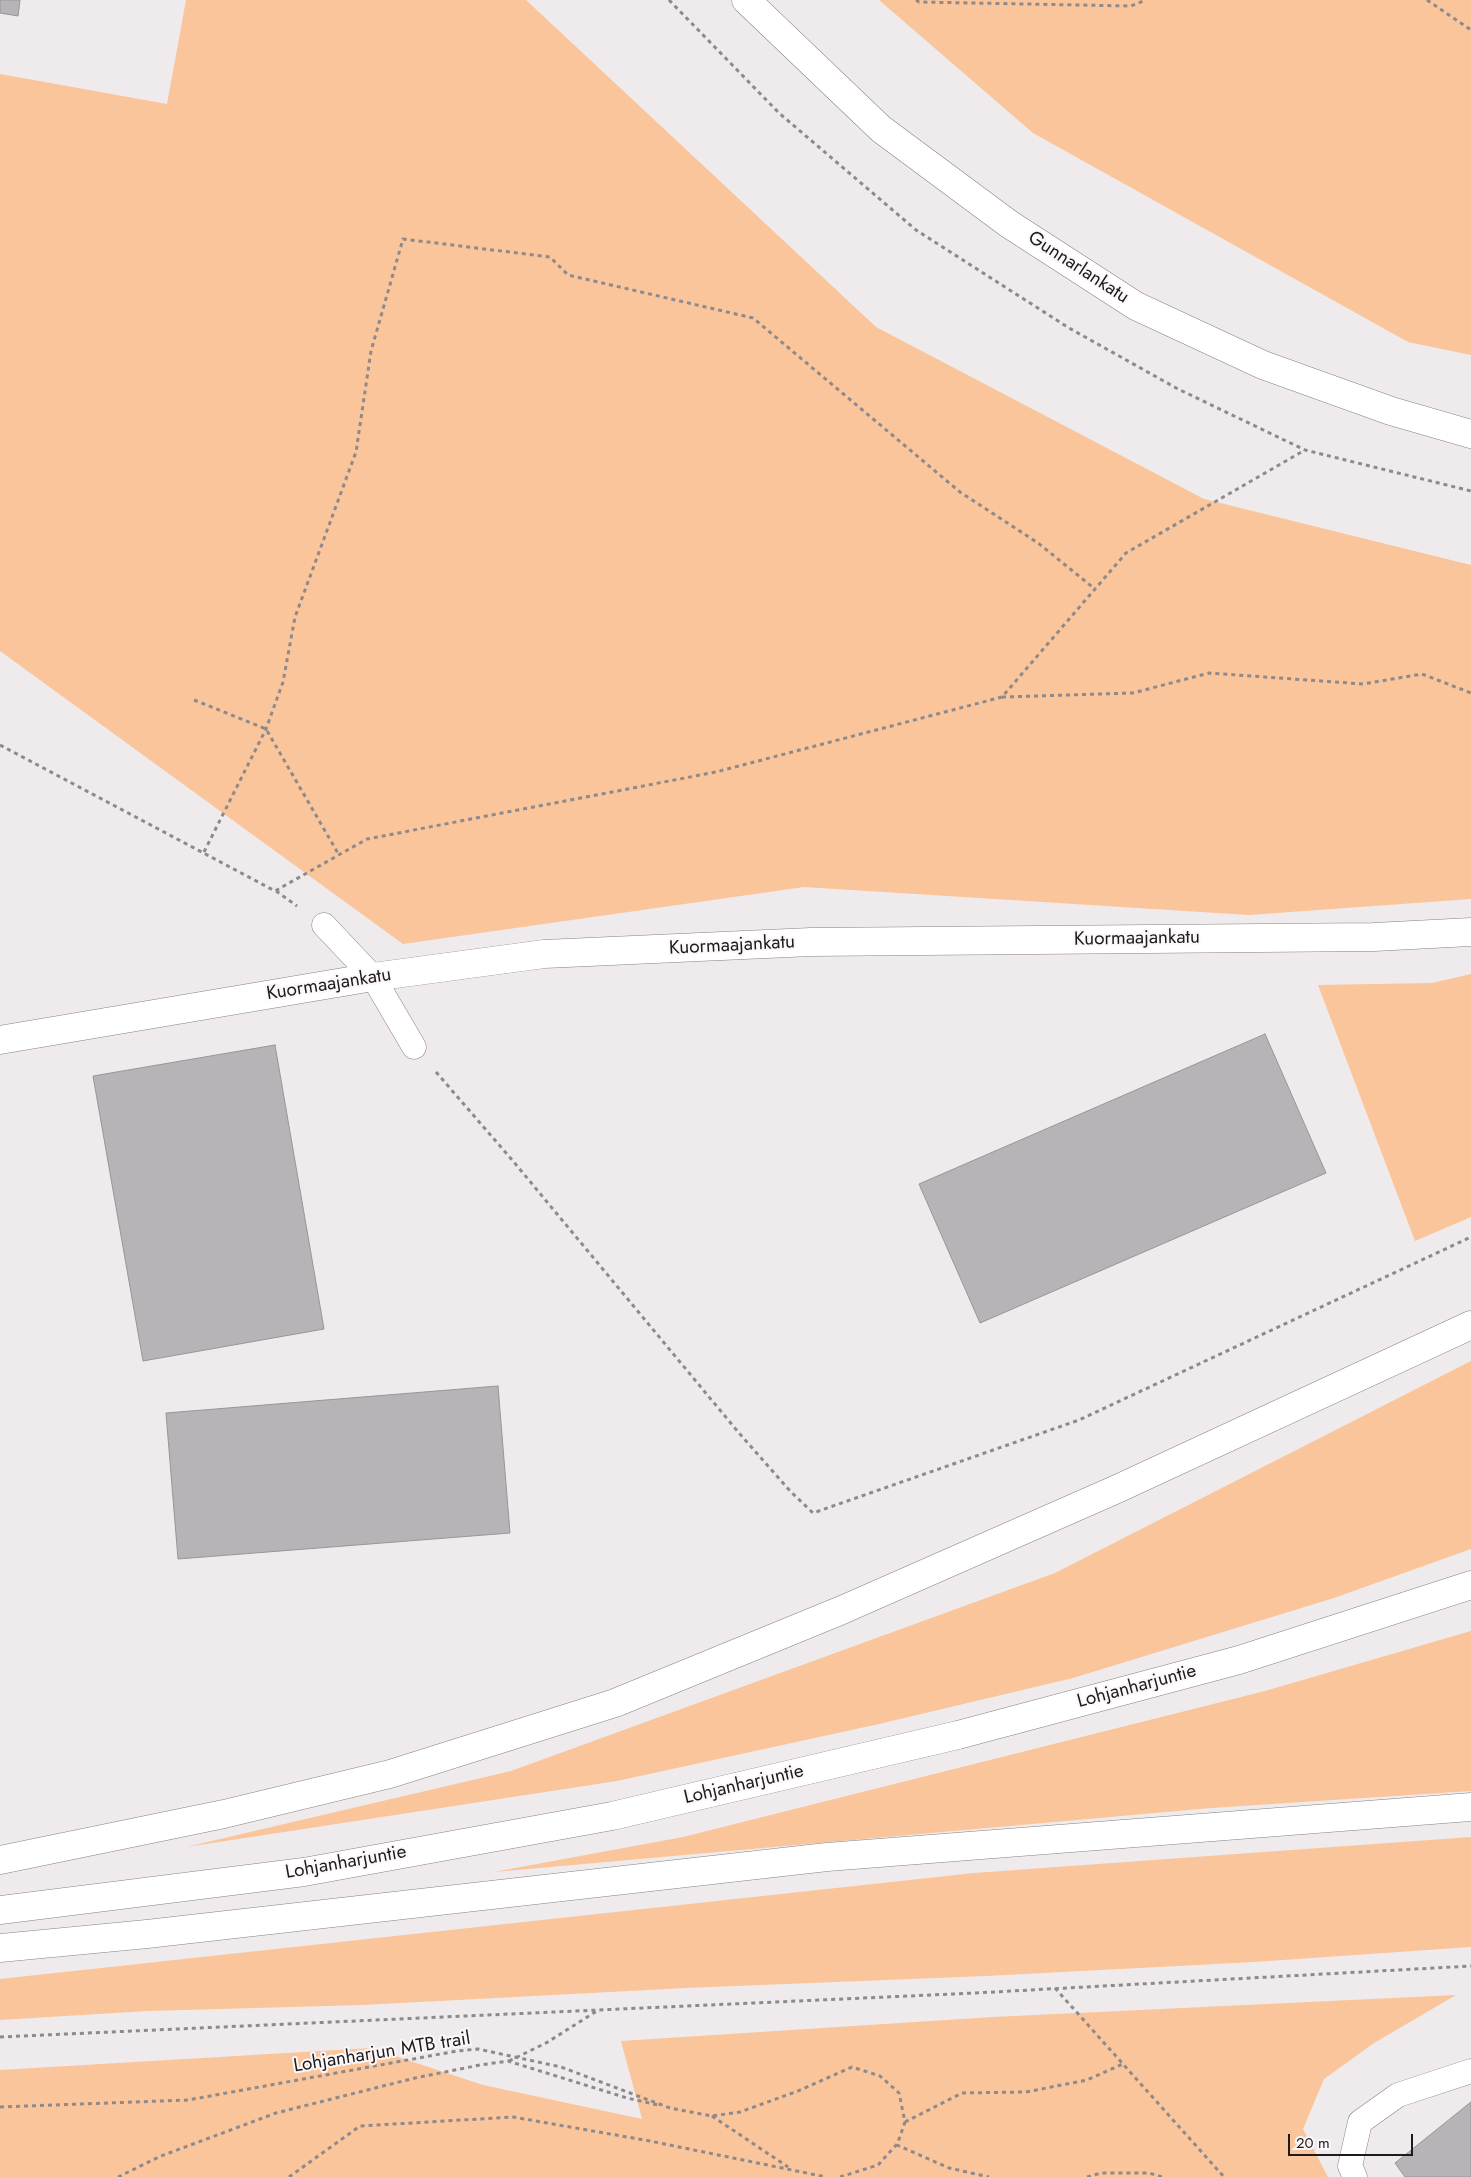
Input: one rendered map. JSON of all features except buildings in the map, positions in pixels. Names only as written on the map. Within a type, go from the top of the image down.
[{"type":"main road","name":"Gunnarlankatu","points":[[746,0],[881,130],[1009,224],[1136,306],[1263,365],[1391,411],[1471,434]]},
{"type":"main road","name":"Kuormaajankatu","points":[[0,1040],[373,977],[544,954],[801,943],[1374,937],[1471,932]]},
{"type":"main road","points":[[0,1860],[224,1814],[390,1774],[615,1703],[842,1610],[1117,1490],[1471,1325]]},
{"type":"main road","name":"Lohjanharjuntie","points":[[0,1910],[304,1872],[612,1816],[958,1735],[1202,1670],[1239,1660],[1471,1585]]},
{"type":"main road","points":[[0,1948],[147,1934],[827,1857],[1471,1807]]},
{"type":"lane","points":[[324,925],[373,977],[414,1047]]},
{"type":"lane","points":[[1355,2177],[1350,2166],[1360,2122],[1398,2095],[1471,2072]]},
{"type":"path","points":[[916,0],[919,2],[1130,6],[1146,0]]},
{"type":"path","points":[[1426,0],[1471,30]]},
{"type":"path","points":[[204,852],[266,729],[283,682],[295,617],[356,452],[371,351],[403,239],[550,257],[568,275],[753,318],[960,492],[1038,543],[1095,589]]},
{"type":"path","points":[[1002,697],[1126,553],[1305,450]]},
{"type":"path","points":[[0,745],[275,891],[367,839],[716,772],[1002,697],[1133,693],[1209,673],[1363,684],[1422,674],[1471,693]]},
{"type":"path","points":[[194,700],[266,729],[339,855]]},
{"type":"path","points":[[414,1047],[513,1161],[739,1433],[790,1492],[813,1513],[1079,1420],[1471,1237]]},
{"type":"path","points":[[0,2037],[1055,1988],[1471,1966]]},
{"type":"path","points":[[1055,1988],[1224,2177]]},
{"type":"path","points":[[118,2177],[161,2156],[276,2113],[415,2078],[518,2058],[546,2043],[598,2010]]},
{"type":"path","name":"Lohjanharjun MTB trail","points":[[0,2106],[188,2100],[478,2049],[561,2067],[670,2108],[712,2116],[740,2112],[770,2104],[852,2067],[880,2076],[899,2093],[904,2122]]},
{"type":"path","points":[[508,2061],[627,2098],[670,2108]]},
{"type":"path","points":[[840,2177],[878,2166],[897,2145],[904,2122],[962,2092],[1026,2092],[1087,2080],[1123,2064]]},
{"type":"path","points":[[712,2116],[791,2168]]},
{"type":"path","points":[[289,2177],[360,2126],[513,2117],[791,2168],[826,2177]]},
{"type":"path","points":[[897,2145],[949,2168],[989,2177]]},
{"type":"path","points":[[1087,2177],[1101,2173],[1148,2173],[1162,2177]]},
{"type":"shaded area","points":[[186,0],[526,0],[876,327],[1204,499],[1471,565],[1471,899],[1249,915],[804,887],[403,944],[0,651],[0,74],[167,104]]},
{"type":"shaded area","points":[[879,0],[1471,0],[1471,355],[1408,342],[1033,133]]},
{"type":"shaded area","points":[[1471,974],[1471,1217],[1415,1241],[1318,985],[1432,983]]},
{"type":"shaded area","points":[[1471,1361],[1471,1549],[1334,1598],[1073,1678],[879,1724],[617,1781],[186,1847],[511,1771],[1055,1573]]},
{"type":"shaded area","points":[[1471,1631],[1471,1791],[1211,1808],[494,1872],[683,1837],[1265,1691]]},
{"type":"shaded area","points":[[1471,1837],[1471,1947],[1254,1962],[986,1976],[686,1988],[363,2005],[147,2011],[0,2020],[0,1979],[974,1873]]},
{"type":"shaded area","points":[[1456,1995],[1374,2043],[1324,2079],[1303,2129],[1328,2177],[0,2177],[0,2070],[371,2048],[483,2085],[642,2119],[621,2041],[993,2017]]}]
